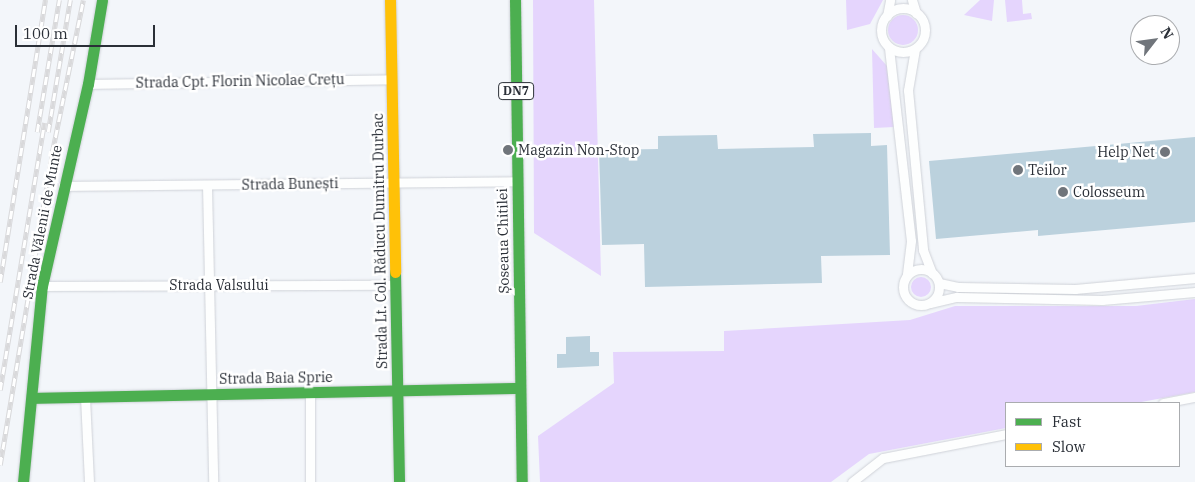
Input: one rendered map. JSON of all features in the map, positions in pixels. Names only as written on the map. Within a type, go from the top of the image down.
[{"type":"street","name":"Strada Vălenii de Munte","points":[[23,482],[42,286],[63,186],[88,84],[102,0]]},
{"type":"street","name":"Strada Lt. Col. Răducu Dumitru Durbac","points":[[390,0],[400,482]]},
{"type":"street","name":"Șoseaua Chitilei","points":[[515,0],[522,482]]},
{"type":"street","points":[[890,0],[887,16],[881,29],[889,48],[911,241],[907,276],[903,288],[908,299],[918,305],[958,297],[1102,300],[1195,292]]},
{"type":"street","points":[[912,0],[925,33],[915,49],[908,90],[923,250],[932,273],[938,282],[938,294],[930,303]]},
{"type":"street","points":[[887,16],[898,9],[916,13]]},
{"type":"street","points":[[889,48],[902,52],[915,49]]},
{"type":"street","name":"Strada Cpt. Florin Nicolae Crețu","points":[[88,84],[392,79]]},
{"type":"street","name":"Strada Bunești","points":[[63,186],[517,181]]},
{"type":"street","points":[[207,185],[213,482]]},
{"type":"street","points":[[907,276],[916,270],[932,273]]},
{"type":"street","points":[[938,282],[958,287],[1075,289],[1195,278]]},
{"type":"street","name":"Strada Valsului","points":[[42,286],[395,284]]},
{"type":"street","name":"Strada Baia Sprie","points":[[32,398],[520,388]]},
{"type":"street","points":[[310,393],[310,482]]},
{"type":"street","points":[[85,397],[90,482]]},
{"type":"street","points":[[1168,402],[1195,397]]},
{"type":"street","points":[[853,482],[884,458],[1005,434]]},
{"type":"shaded area","points":[[533,0],[594,0],[601,276],[534,233]]},
{"type":"shaded area","points":[[846,0],[883,0],[870,24],[847,30]]},
{"type":"shaded area","points":[[980,0],[994,0],[992,21],[964,15]]},
{"type":"shaded area","points":[[1005,0],[1022,0],[1023,14],[1031,13],[1032,19],[1007,22]]},
{"type":"shaded area","points":[[903,15],[909,16],[917,24],[917,36],[909,44],[903,45],[897,44],[889,36],[888,30],[889,24],[897,16]]},
{"type":"shaded area","points":[[872,49],[887,66],[894,127],[874,128]]},
{"type":"shaded area","points":[[921,277],[928,280],[931,287],[928,294],[921,297],[914,294],[911,287],[914,280]]},
{"type":"shaded area","points":[[1195,299],[1195,392],[1141,402],[1005,402],[1005,428],[869,454],[831,482],[540,482],[538,436],[614,383],[613,352],[724,351],[724,331],[910,320],[955,306],[1136,306]]},
{"type":"building","points":[[871,133],[871,146],[887,145],[890,255],[821,256],[822,283],[645,287],[644,244],[602,245],[599,150],[658,149],[658,136],[717,135],[718,149],[814,147],[813,134]]},
{"type":"building","name":"Colosseum","points":[[1195,137],[1195,222],[1038,236],[1038,230],[936,239],[929,161]]},
{"type":"building","points":[[590,336],[590,352],[599,352],[599,366],[557,368],[557,354],[566,354],[566,337]]},
{"type":"railway","points":[[0,282],[45,0]]},
{"type":"railway","points":[[37,132],[59,0]]},
{"type":"railway","points":[[48,132],[70,0]]},
{"type":"railway","points":[[0,465],[52,153],[83,0]]},
{"type":"railway","points":[[0,390],[44,123]]},
{"type":"traffic: fast","points":[[23,482],[42,286],[88,84],[102,0]]},
{"type":"traffic: fast","points":[[515,0],[522,482]]},
{"type":"traffic: fast","points":[[395,272],[399,482]]},
{"type":"traffic: fast","points":[[33,398],[520,388]]},
{"type":"traffic: slow","points":[[390,0],[395,272]]},
{"type":"place","name":"Magazin Non-Stop","points":[[508,150]]},
{"type":"place","name":"Help Net","points":[[1165,152]]},
{"type":"place","name":"Teilor","points":[[1018,170]]},
{"type":"place","name":"Colosseum","points":[[1063,192]]}]
